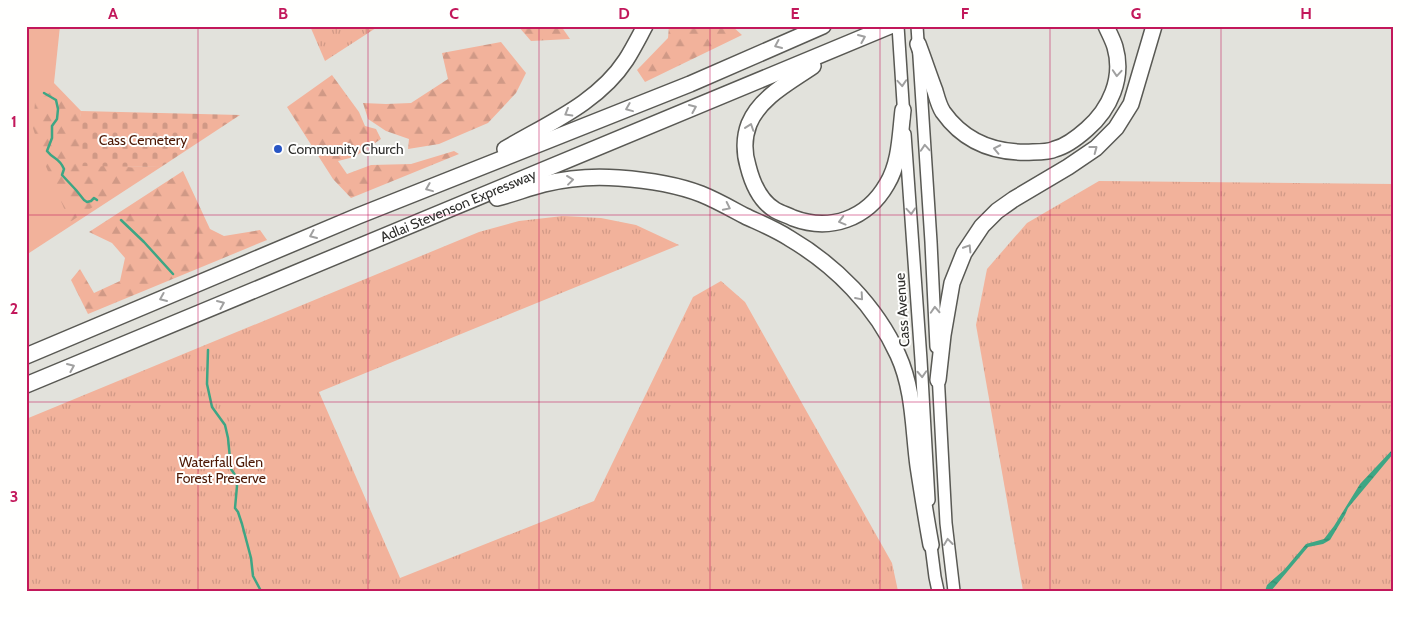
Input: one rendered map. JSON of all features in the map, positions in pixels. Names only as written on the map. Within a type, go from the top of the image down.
[{"type":"highway","points":[[462,174],[580,106],[612,77],[626,61],[645,26]]},
{"type":"highway","name":"Adlai Stevenson Expressway","points":[[26,356],[358,216],[690,84],[823,26]]},
{"type":"highway","name":"Adlai Stevenson Expressway","points":[[26,386],[890,26]]},
{"type":"highway","points":[[918,44],[942,111],[961,131],[974,141],[990,148],[1020,153],[1039,152],[1055,150],[1079,136],[1102,114],[1111,100],[1116,86],[1118,66],[1115,48],[1106,26]]},
{"type":"highway","points":[[938,380],[952,283],[964,253],[982,226],[997,211],[1096,148],[1116,128],[1130,104],[1154,26]]},
{"type":"highway","points":[[834,50],[769,97],[749,125],[745,150],[749,172],[755,187],[774,210],[799,220],[822,224],[850,219],[866,209],[878,198],[893,172],[904,110]]},
{"type":"highway","points":[[438,214],[545,184],[595,177],[649,180],[701,194],[781,233],[804,247],[838,274],[863,301],[878,319],[898,355],[905,373],[914,421],[918,465],[931,545]]},
{"type":"main road","name":"Cass Avenue","points":[[898,26],[921,360],[931,545],[938,591]]},
{"type":"main road","points":[[917,26],[946,523],[954,591]]},
{"type":"green space","points":[[26,26],[60,26],[54,83],[81,111],[79,165],[161,167],[26,255]]},
{"type":"green space","points":[[310,26],[379,26],[325,61]]},
{"type":"green space","points":[[518,26],[561,26],[570,39],[531,41]]},
{"type":"green space","points":[[669,26],[732,26],[742,35],[645,82],[637,70],[668,38]]},
{"type":"green space","points":[[501,42],[526,73],[516,93],[488,123],[439,144],[408,149],[409,139],[386,131],[368,119],[363,103],[411,103],[448,79],[442,53]]},
{"type":"green space","points":[[332,75],[359,112],[365,126],[376,129],[381,139],[354,157],[338,161],[347,174],[371,165],[411,164],[454,151],[459,154],[351,198],[333,179],[287,107]]},
{"type":"green space","points":[[54,90],[68,108],[83,118],[84,161],[149,170],[70,222],[44,162],[33,128],[35,102]]},
{"type":"green space","name":"Cass Cemetery","points":[[81,111],[240,115],[161,167],[79,166]]},
{"type":"green space","points":[[183,171],[210,229],[224,236],[260,230],[267,240],[88,314],[71,280],[80,269],[94,293],[120,281],[125,258],[112,243],[89,232]]},
{"type":"green space","points":[[1099,181],[1393,184],[1393,591],[1023,591],[976,325],[987,269],[1027,223]]},
{"type":"green space","name":"Waterfall Glen Forest Preserve","points":[[563,216],[601,218],[636,225],[679,245],[319,392],[400,578],[594,501],[693,297],[721,281],[745,302],[892,563],[898,591],[26,591],[26,419],[479,232],[519,221]]},
{"type":"water","points":[[1393,449],[1393,454],[1348,508],[1330,540],[1323,544],[1308,547],[1271,591],[1265,591],[1267,585],[1284,570],[1306,544],[1324,539],[1360,484]]},
{"type":"waterway","points":[[44,93],[56,100],[58,109],[57,119],[52,126],[52,138],[47,151],[60,162],[64,169],[62,175],[84,200],[87,202],[94,198],[97,200]]},
{"type":"waterway","points":[[121,220],[173,274]]},
{"type":"waterway","points":[[208,350],[207,384],[212,407],[225,425],[231,469],[235,475],[237,486],[235,508],[242,524],[251,558],[253,576],[261,591]]},
{"type":"place","name":"Community Church","points":[[278,149]]}]
